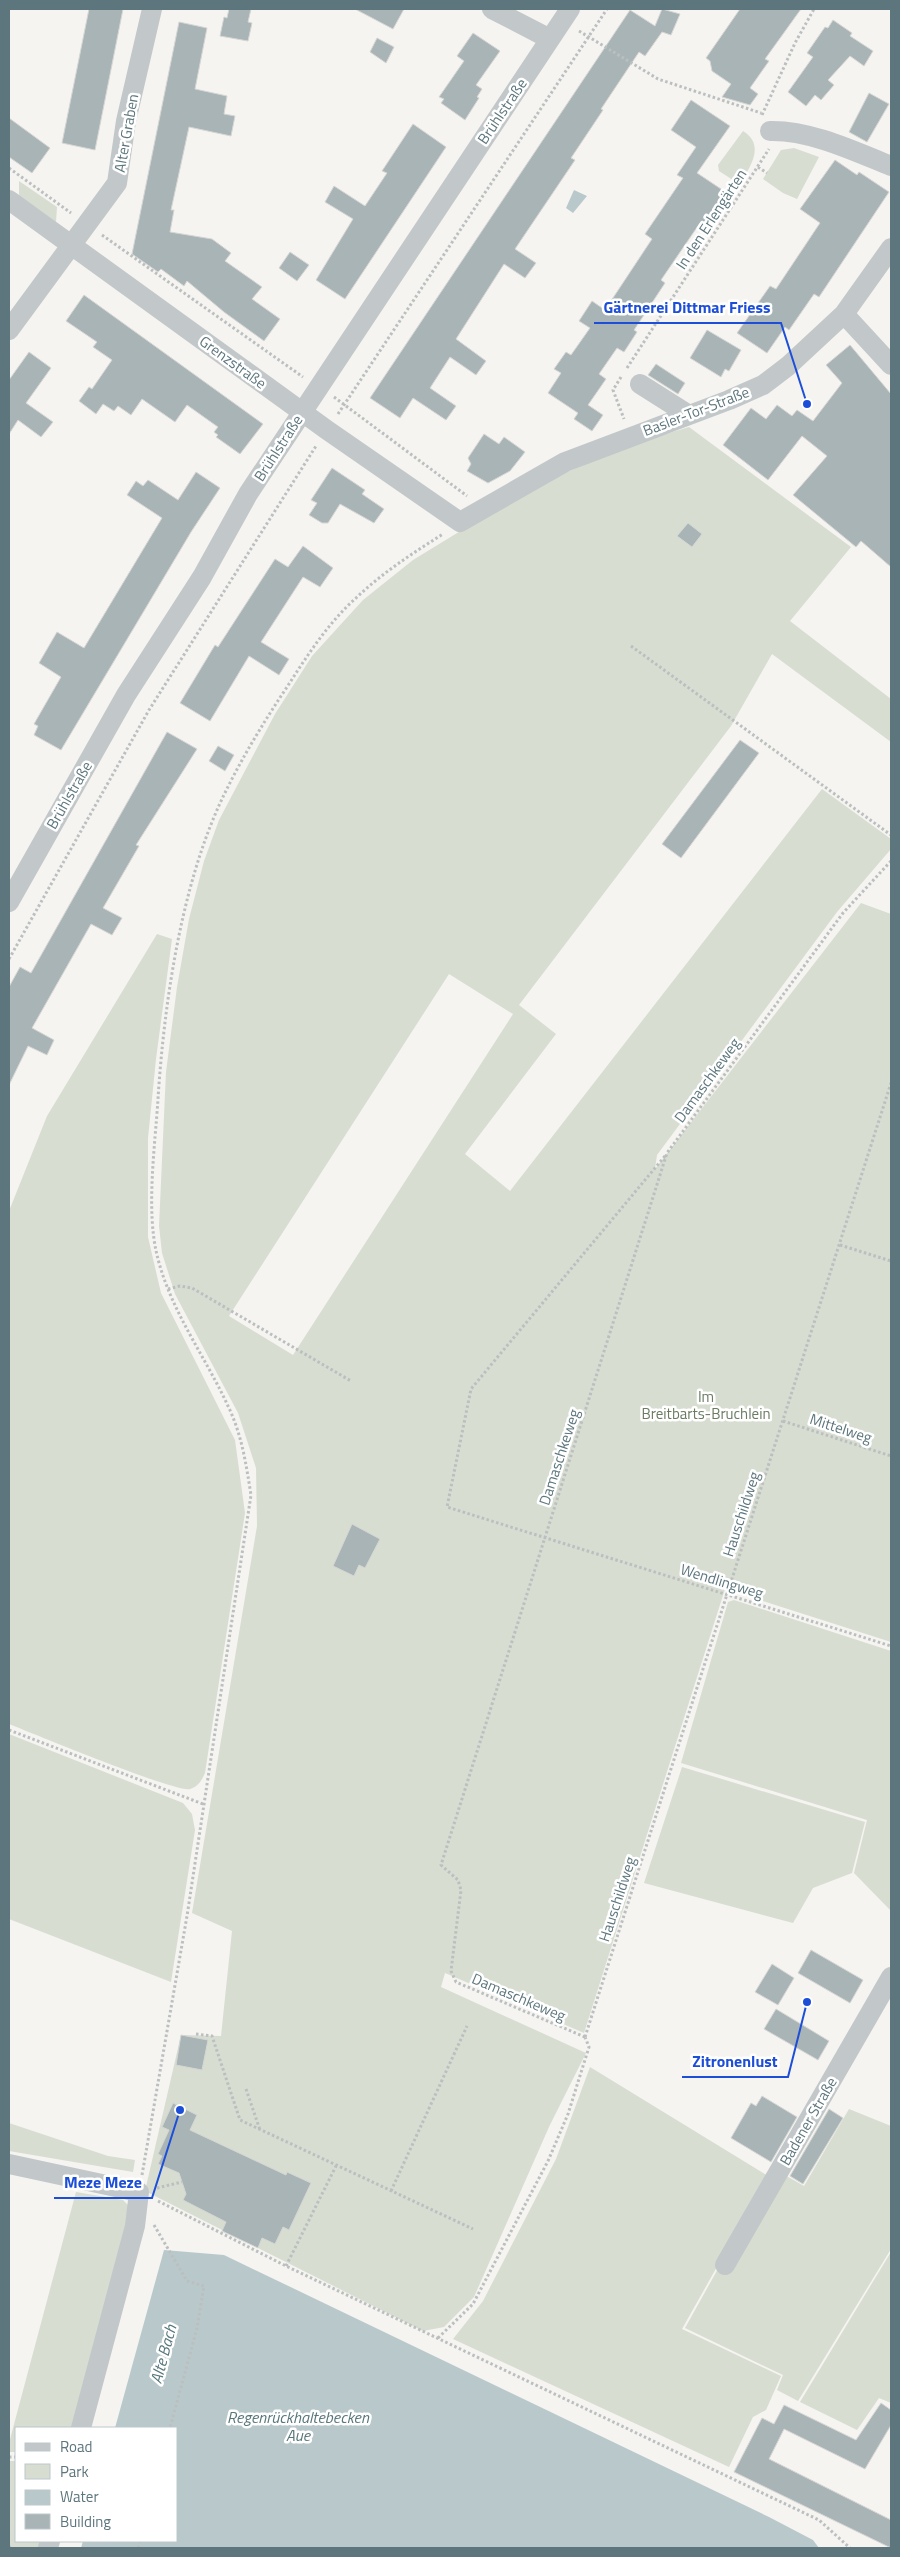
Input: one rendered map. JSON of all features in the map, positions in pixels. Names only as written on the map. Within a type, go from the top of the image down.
[{"type":"street","name":"Alter Graben","points":[[9,330],[117,183],[126,121],[152,9]]},
{"type":"street","points":[[492,9],[550,40]]},
{"type":"street","name":"Brühlstraße","points":[[9,902],[126,695],[202,578],[248,494],[567,14]]},
{"type":"street","points":[[770,131],[789,130],[856,152],[891,166]]},
{"type":"street","name":"Grenzstraße","points":[[9,200],[327,430],[460,522]]},
{"type":"street","name":"Basler-Tor-Straße","points":[[460,522],[565,462],[763,385],[788,366],[844,314],[891,248]]},
{"type":"street","points":[[844,314],[891,365]]},
{"type":"street","points":[[640,384],[689,415]]},
{"type":"street","name":"Badener Straße","points":[[725,2266],[891,1977]]},
{"type":"street","points":[[9,2164],[139,2192],[136,2226],[81,2427]]},
{"type":"path","points":[[9,959],[150,710],[327,430],[607,9]]},
{"type":"path","points":[[761,113],[814,9]]},
{"type":"path","points":[[567,14],[587,37],[658,80],[761,113],[770,131]]},
{"type":"path","name":"In den Erlengärten","points":[[630,436],[613,390],[758,167],[770,147],[770,131]]},
{"type":"path","points":[[758,167],[767,173]]},
{"type":"path","points":[[9,168],[302,376],[319,386],[484,508]]},
{"type":"path","points":[[139,2192],[164,2037],[187,1916],[251,1495],[243,1445],[228,1407],[179,1315],[168,1289],[157,1255],[153,1229],[153,1165],[160,1073],[181,927],[196,873],[221,801],[265,721],[317,641],[356,598],[409,556],[460,522]]},
{"type":"path","points":[[631,646],[891,835]]},
{"type":"path","name":"Damaschkeweg","points":[[585,2037],[456,1982],[451,1970],[461,1890],[458,1880],[440,1865],[667,1153],[843,914],[891,861]]},
{"type":"path","name":"Hauschildweg","points":[[438,2338],[473,2304],[548,2161],[568,2114],[584,2068],[589,2047],[585,2037],[891,1083]]},
{"type":"path","name":"Wendlingweg","points":[[667,1153],[471,1388],[448,1507],[891,1646]]},
{"type":"path","points":[[840,1245],[891,1261]]},
{"type":"path","points":[[168,1289],[180,1286],[192,1288],[350,1381]]},
{"type":"path","name":"Mittelweg","points":[[783,1421],[891,1456]]},
{"type":"path","points":[[9,1730],[203,1804]]},
{"type":"path","points":[[391,2191],[467,2026]]},
{"type":"path","points":[[196,2034],[212,2036],[240,2120],[473,2229]]},
{"type":"path","points":[[246,2089],[260,2130]]},
{"type":"path","points":[[286,2266],[336,2166]]},
{"type":"path","points":[[139,2192],[182,2182]]},
{"type":"path","points":[[139,2192],[286,2266],[819,2520],[850,2548]]},
{"type":"path","points":[[152,2220],[187,2280],[204,2286],[197,2328],[170,2427]]},
{"type":"green space","points":[[743,131],[754,143],[755,150],[748,171],[739,184],[719,171],[718,165]]},
{"type":"green space","points":[[794,148],[819,157],[797,199],[783,193],[763,179],[781,150]]},
{"type":"green space","points":[[19,181],[57,207],[56,222],[19,196]]},
{"type":"green space","name":"Im Breitbarts-Bruchlein","points":[[689,427],[851,547],[790,621],[891,699],[891,742],[772,654],[731,726],[519,1005],[556,1034],[465,1154],[510,1191],[822,789],[891,839],[891,849],[837,912],[657,1155],[655,1169],[861,903],[891,914],[891,1642],[725,1589],[584,2033],[445,1973],[441,1987],[586,2053],[549,2127],[474,2297],[444,2327],[423,2331],[145,2191],[181,2035],[221,2036],[232,1931],[192,1913],[257,1526],[256,1468],[238,1413],[175,1294],[162,1253],[159,1226],[166,1072],[177,987],[189,919],[204,861],[219,820],[275,714],[312,656],[363,600],[413,560],[534,486],[633,444]],"holes":[[[449,974],[513,1014],[293,1355],[229,1316]]]},
{"type":"green space","points":[[157,934],[172,939],[156,1059],[148,1138],[148,1237],[161,1293],[235,1440],[245,1513],[205,1773],[199,1783],[190,1789],[179,1788],[133,1773],[9,1724],[9,1211],[47,1116]]},
{"type":"green space","points":[[734,1600],[891,1651],[891,1911],[854,1873],[867,1820],[681,1763],[728,1602]]},
{"type":"green space","points":[[9,1734],[183,1803],[192,1814],[195,1830],[171,1982],[9,1919]]},
{"type":"green space","points":[[682,1767],[865,1822],[852,1873],[813,1888],[793,1923],[644,1883]]},
{"type":"green space","points":[[590,2067],[768,2176],[682,2329],[781,2376],[766,2410],[753,2417],[729,2467],[453,2339],[483,2301],[556,2159]]},
{"type":"green space","points":[[849,2109],[891,2126],[891,2249],[798,2401],[777,2390],[783,2375],[685,2328],[719,2267],[783,2174],[804,2186]]},
{"type":"green space","points":[[9,2123],[108,2156],[135,2160],[133,2172],[9,2151]]},
{"type":"green space","points":[[76,2192],[123,2200],[128,2205],[130,2223],[77,2427],[15,2427],[15,2452],[9,2452],[9,2443]]},
{"type":"green space","points":[[891,2252],[891,2403],[879,2398],[857,2430],[800,2402]]},
{"type":"green space","points":[[9,2461],[15,2461],[15,2542],[46,2542],[44,2548],[9,2548]]},
{"type":"water","points":[[574,190],[587,196],[573,213],[566,208]]},
{"type":"water","name":"Regenrückhaltebecken Aue","points":[[164,2250],[224,2255],[769,2517],[813,2540],[819,2548],[81,2548],[83,2542],[178,2542],[178,2427],[115,2427]]},
{"type":"building","points":[[89,9],[123,9],[95,150],[62,143]]},
{"type":"building","points":[[229,9],[251,9],[248,22],[252,23],[248,41],[220,36],[224,17],[227,18]]},
{"type":"building","points":[[355,9],[404,9],[393,29]]},
{"type":"building","points":[[662,9],[680,14],[671,35],[662,32],[645,56],[639,52],[571,158],[575,160],[515,249],[536,263],[525,278],[504,264],[456,339],[486,361],[476,375],[450,357],[430,388],[456,406],[446,420],[413,398],[400,418],[370,398],[630,10],[655,26]]},
{"type":"building","points":[[740,9],[801,9],[765,59],[769,61],[750,88],[758,94],[750,105],[722,97],[731,84],[712,71],[710,61],[706,58]]},
{"type":"building","points":[[833,20],[852,33],[850,36],[873,51],[864,66],[850,56],[828,80],[834,85],[821,100],[815,95],[806,106],[788,92],[813,57],[807,53],[825,27],[828,28]]},
{"type":"building","points":[[179,22],[207,28],[195,89],[227,96],[224,114],[235,116],[231,136],[189,127],[171,210],[174,210],[170,232],[212,239],[231,253],[225,261],[262,287],[252,299],[280,319],[264,341],[224,312],[187,281],[184,286],[161,269],[158,272],[132,254]]},
{"type":"building","points":[[473,33],[500,51],[476,85],[482,89],[477,97],[479,98],[465,120],[441,103],[444,99],[439,97],[464,61],[457,56]]},
{"type":"building","points":[[377,38],[394,47],[386,63],[370,52]]},
{"type":"building","points":[[869,93],[889,104],[867,142],[849,132]]},
{"type":"building","points":[[691,100],[730,126],[697,173],[727,193],[704,226],[700,223],[661,280],[665,283],[634,330],[637,332],[624,352],[617,348],[599,374],[606,379],[588,405],[603,415],[592,431],[574,419],[578,413],[548,393],[561,373],[554,369],[566,352],[571,355],[590,328],[579,321],[592,301],[605,310],[652,239],[645,234],[683,178],[677,175],[696,147],[671,130]]},
{"type":"building","points":[[9,118],[50,148],[32,173],[9,157]]},
{"type":"building","points":[[413,124],[446,147],[345,299],[316,280],[353,219],[325,202],[334,186],[365,206],[387,173],[382,171]]},
{"type":"building","points":[[835,160],[857,175],[859,172],[889,192],[819,297],[814,294],[789,330],[785,327],[767,353],[737,333],[770,286],[776,289],[820,223],[800,209]]},
{"type":"building","points":[[290,252],[309,265],[297,281],[279,268]]},
{"type":"building","points":[[84,295],[263,424],[240,454],[216,437],[218,435],[214,432],[218,427],[187,405],[175,422],[142,399],[131,415],[118,406],[114,411],[103,404],[96,414],[79,401],[89,387],[92,389],[112,360],[93,347],[97,342],[66,321]]},
{"type":"building","points":[[707,330],[741,350],[729,371],[725,369],[721,377],[690,358]]},
{"type":"building","points":[[850,345],[891,394],[891,567],[861,541],[856,547],[793,495],[827,456],[802,436],[768,480],[723,445],[751,408],[766,419],[777,405],[792,416],[797,410],[813,421],[842,383],[826,365]]},
{"type":"building","points":[[29,352],[51,368],[26,403],[53,422],[41,437],[18,420],[9,434],[9,380]]},
{"type":"building","points":[[656,364],[685,383],[678,394],[648,375]]},
{"type":"building","points":[[484,434],[499,444],[504,437],[525,452],[510,471],[488,483],[467,471],[471,464],[468,458]]},
{"type":"building","points":[[332,468],[365,490],[362,494],[384,509],[374,523],[340,504],[328,523],[322,523],[309,515],[317,503],[311,500]]},
{"type":"building","points":[[196,472],[220,488],[191,532],[61,750],[34,735],[38,726],[34,724],[61,677],[39,663],[57,632],[84,648],[162,518],[127,495],[136,481],[143,486],[148,480],[178,500]]},
{"type":"building","points":[[688,523],[702,534],[692,547],[677,536]]},
{"type":"building","points":[[303,546],[333,568],[320,587],[303,577],[261,642],[289,659],[279,675],[249,656],[210,721],[180,703],[215,645],[218,647],[275,559],[288,567]]},
{"type":"building","points":[[167,732],[197,749],[136,845],[139,846],[103,908],[122,918],[112,935],[91,924],[32,1028],[54,1040],[47,1055],[28,1046],[9,1085],[9,987],[20,967],[31,973]]},
{"type":"building","points":[[740,740],[759,753],[681,858],[662,844]]},
{"type":"building","points":[[218,746],[234,755],[225,771],[209,761]]},
{"type":"building","points":[[352,1524],[380,1539],[365,1568],[359,1565],[354,1576],[333,1566]]},
{"type":"building","points":[[811,1950],[863,1980],[850,2003],[798,1973]]},
{"type":"building","points":[[772,1964],[794,1978],[778,2005],[755,1992]]},
{"type":"building","points":[[776,2009],[829,2041],[818,2060],[764,2029]]},
{"type":"building","points":[[181,2035],[208,2040],[202,2070],[176,2065]]},
{"type":"building","points":[[762,2096],[797,2117],[771,2162],[731,2138],[751,2103],[756,2106]]},
{"type":"building","points":[[173,2103],[197,2115],[190,2130],[286,2175],[287,2172],[311,2183],[289,2230],[283,2227],[275,2244],[262,2238],[258,2248],[222,2231],[226,2222],[183,2200],[186,2194],[179,2173],[158,2164],[162,2156],[158,2154],[169,2130],[162,2127]]},
{"type":"building","points":[[829,2109],[843,2118],[803,2184],[790,2176]]},
{"type":"building","points":[[881,2403],[891,2410],[891,2425],[865,2469],[784,2429],[769,2459],[891,2520],[891,2548],[734,2472],[762,2418],[774,2424],[784,2405],[856,2440]]},
{"type":"place","name":"Gärtnerei Dittmar Friess","points":[[807,404]]},
{"type":"place","name":"Zitronenlust","points":[[807,2002]]},
{"type":"place","name":"Meze Meze","points":[[180,2110]]},
{"type":"water label","name":"Alte Bach","points":[[163,2354]]}]
